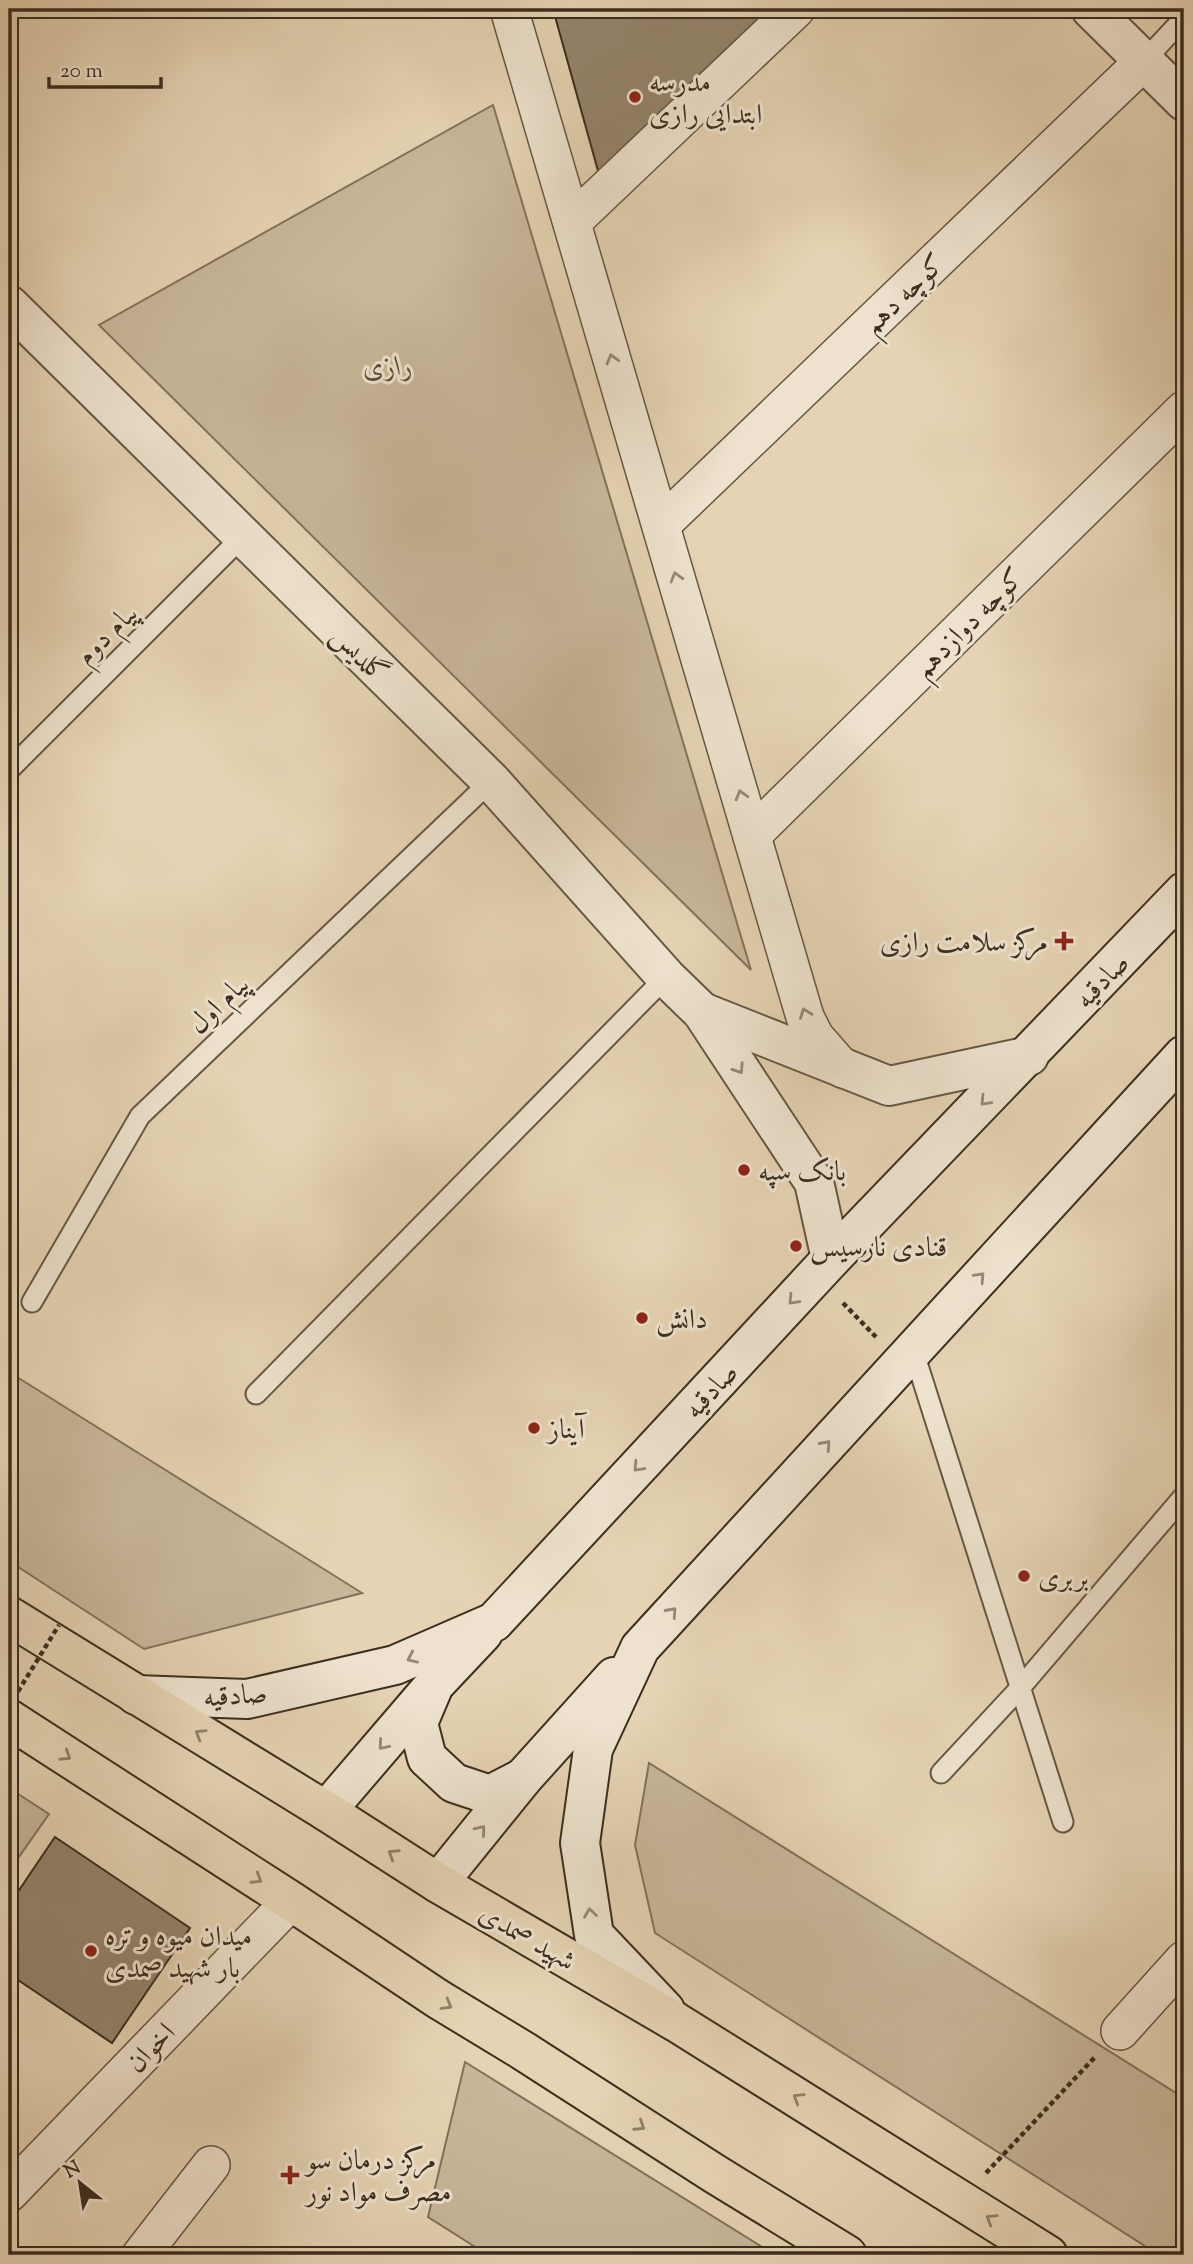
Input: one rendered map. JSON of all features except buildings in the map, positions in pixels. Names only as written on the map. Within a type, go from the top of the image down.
[{"type":"main road","points":[[1091,9],[1184,101]]},
{"type":"main road","name":"گلدیس","points":[[9,305],[491,781],[666,977],[702,1012]]},
{"type":"main road","name":"صادقیه","points":[[136,1695],[247,1699],[395,1665],[494,1622],[823,1268],[1184,892]]},
{"type":"main road","points":[[702,1012],[888,1086],[1029,1056]]},
{"type":"main road","points":[[702,1012],[814,1182],[823,1268]]},
{"type":"main road","points":[[438,1883],[523,1778],[640,1648],[1184,1055]]},
{"type":"main road","name":"شهید صمدی","points":[[9,1616],[438,1883],[676,2022],[1048,2255]]},
{"type":"main road","points":[[326,1811],[434,1685],[494,1622]]},
{"type":"main road","points":[[640,1648],[593,1749],[580,1843],[594,1935],[676,2022]]},
{"type":"main road","points":[[434,1685],[418,1723],[427,1759],[454,1783],[490,1795],[523,1778]]},
{"type":"main road","points":[[9,1719],[291,1901],[438,2000],[847,2255]]},
{"type":"street","points":[[509,9],[806,1017],[816,1038],[843,1069]]},
{"type":"street","points":[[572,222],[796,9]]},
{"type":"street","name":"کوچه دهم","points":[[661,525],[1144,61]]},
{"type":"street","name":"کوچه دوازدهم","points":[[752,835],[1184,410]]},
{"type":"street","name":"اخوان","points":[[9,2193],[291,1901]]},
{"type":"street","points":[[1120,2031],[1184,1960]]},
{"type":"street","points":[[141,2255],[211,2165]]},
{"type":"lane","points":[[1144,61],[1184,18]]},
{"type":"lane","name":"پیام دوم","points":[[9,770],[243,536]]},
{"type":"lane","name":"پیام اول","points":[[32,1302],[140,1116],[491,781]]},
{"type":"lane","points":[[256,1394],[666,977]]},
{"type":"lane","points":[[907,1356],[1063,1822]]},
{"type":"lane","points":[[941,1773],[1020,1688],[1184,1496]]},
{"type":"path","points":[[823,1268],[907,1356]]},
{"type":"path","points":[[9,1706],[59,1625]]},
{"type":"path","points":[[961,2200],[1120,2031]]},
{"type":"green space","name":"رازی","points":[[493,105],[751,970],[99,325]]},
{"type":"green space","points":[[9,1372],[362,1593],[144,1649],[9,1561]]},
{"type":"green space","points":[[649,1763],[1184,2098],[1184,2255],[1159,2255],[655,1933],[635,1845]]},
{"type":"green space","points":[[9,1788],[49,1814],[9,1871]]},
{"type":"green space","points":[[465,2062],[775,2255],[488,2255],[428,2217]]},
{"type":"place","name":"مدرسه ابتدایی رازی","points":[[635,97]]},
{"type":"place","name":"مرکز سلامت رازی","points":[[1064,941]]},
{"type":"place","name":"بانک سپه","points":[[744,1170]]},
{"type":"place","name":"قنادی نارسیس","points":[[796,1246]]},
{"type":"place","name":"دانش","points":[[642,1318]]},
{"type":"place","name":"آیناز","points":[[534,1428]]},
{"type":"place","name":"بربری","points":[[1024,1576]]},
{"type":"place","name":"میدان میوه و تره بار شهید صمدی","points":[[91,1951]]},
{"type":"place","name":"مرکز درمان سو مصرف مواد نور","points":[[290,2175]]}]
